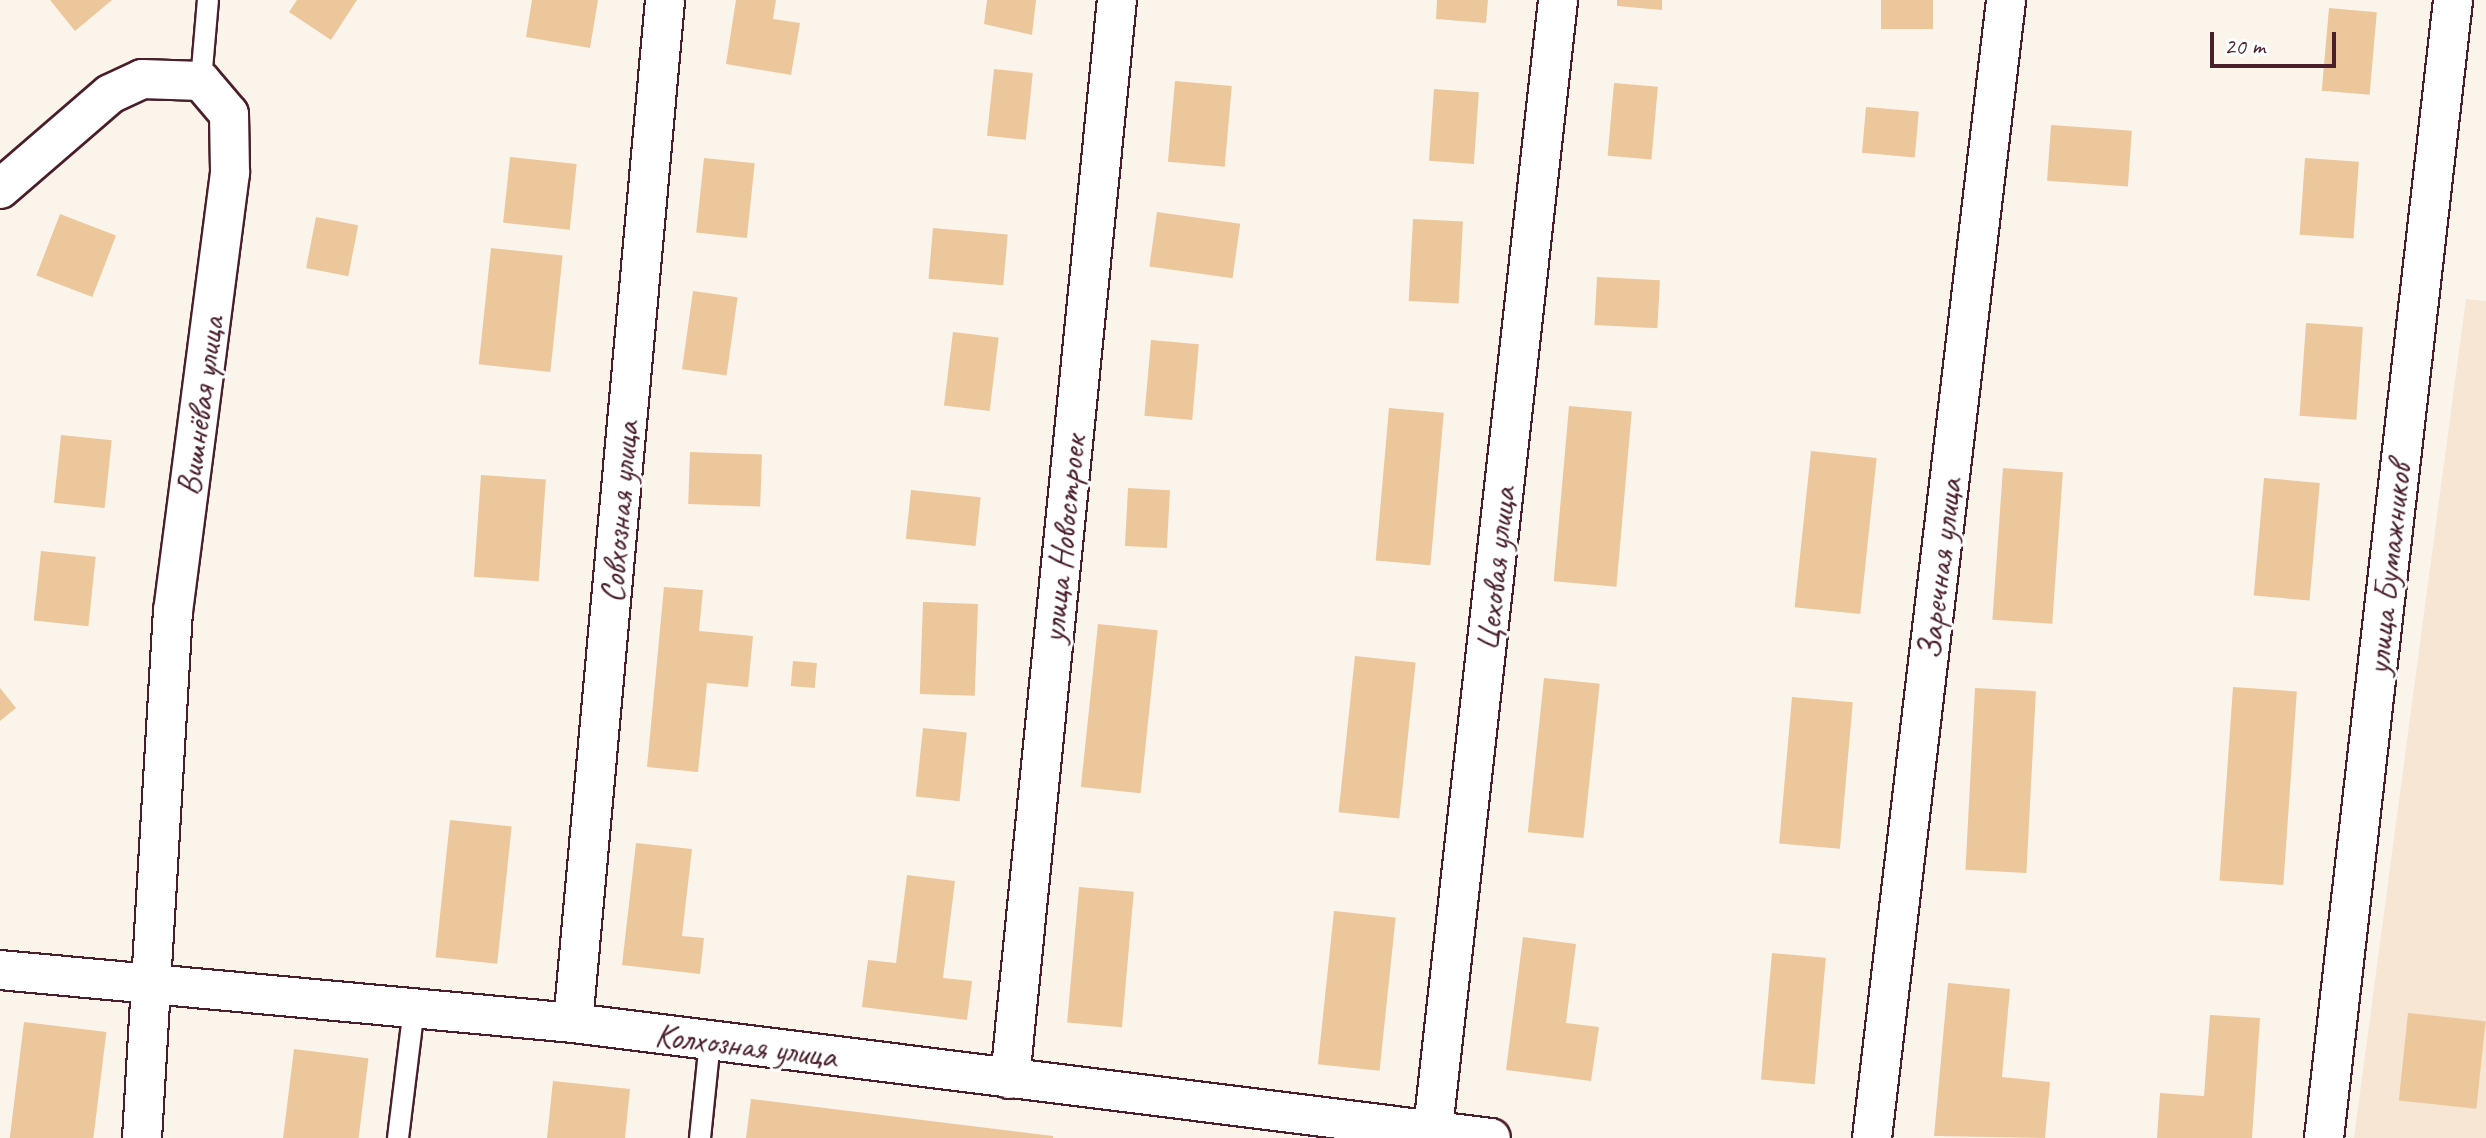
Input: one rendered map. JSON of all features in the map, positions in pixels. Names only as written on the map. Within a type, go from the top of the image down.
[{"type":"street","name":"Совхозная улица","points":[[573,1023],[665,0]]},
{"type":"street","name":"улица Новостроек","points":[[1010,1079],[1117,0]]},
{"type":"street","name":"Цеховая улица","points":[[1433,1135],[1558,0]]},
{"type":"street","name":"Заречная улица","points":[[1872,1138],[2006,0]]},
{"type":"street","name":"улица Бумажников","points":[[2324,1138],[2453,0]]},
{"type":"street","points":[[0,189],[110,94],[142,79],[201,81]]},
{"type":"street","name":"Вишнёвая улица","points":[[142,1138],[155,982],[173,610],[230,173],[229,114],[201,81]]},
{"type":"street","name":"Колхозная улица","points":[[0,970],[573,1023],[1433,1135],[1491,1138]]},
{"type":"lane","points":[[201,81],[208,0]]},
{"type":"lane","points":[[398,1138],[414,1008]]},
{"type":"lane","points":[[700,1138],[710,1041]]},
{"type":"shaded area","points":[[2466,299],[2486,301],[2486,1138],[2354,1138]]},
{"type":"building","points":[[50,0],[112,0],[75,31]]},
{"type":"building","points":[[297,0],[357,0],[331,40],[289,12]]},
{"type":"building","points":[[532,0],[598,0],[590,48],[526,37]]},
{"type":"building","points":[[736,0],[776,0],[773,19],[800,23],[791,75],[726,64]]},
{"type":"building","points":[[987,0],[1036,0],[1032,35],[984,24]]},
{"type":"building","points":[[1437,0],[1488,0],[1486,23],[1436,19]]},
{"type":"building","points":[[1617,0],[1662,0],[1662,10],[1617,6]]},
{"type":"building","points":[[1881,0],[1933,0],[1933,29],[1881,29]]},
{"type":"building","points":[[2329,8],[2377,12],[2370,95],[2322,91]]},
{"type":"building","points":[[994,69],[1033,73],[1026,140],[987,136]]},
{"type":"building","points":[[1175,81],[1232,86],[1225,167],[1168,162]]},
{"type":"building","points":[[1614,83],[1658,87],[1651,160],[1608,156]]},
{"type":"building","points":[[1434,89],[1479,92],[1474,164],[1429,161]]},
{"type":"building","points":[[1866,107],[1919,112],[1915,157],[1862,153]]},
{"type":"building","points":[[2051,125],[2132,131],[2128,187],[2047,181]]},
{"type":"building","points":[[510,157],[577,164],[570,230],[503,223]]},
{"type":"building","points":[[704,158],[755,163],[747,238],[696,233]]},
{"type":"building","points":[[2305,158],[2359,162],[2353,239],[2300,235]]},
{"type":"building","points":[[1157,212],[1240,224],[1233,278],[1149,266]]},
{"type":"building","points":[[60,214],[116,236],[92,297],[36,276]]},
{"type":"building","points":[[316,217],[358,225],[348,276],[306,268]]},
{"type":"building","points":[[1413,219],[1463,222],[1459,304],[1409,301]]},
{"type":"building","points":[[933,228],[1008,235],[1003,285],[929,279]]},
{"type":"building","points":[[491,248],[563,256],[550,372],[479,364]]},
{"type":"building","points":[[1597,277],[1660,280],[1657,328],[1594,325]]},
{"type":"building","points":[[693,291],[738,297],[727,375],[682,369]]},
{"type":"building","points":[[2306,323],[2363,327],[2356,420],[2300,416]]},
{"type":"building","points":[[953,332],[999,338],[990,411],[944,405]]},
{"type":"building","points":[[1151,340],[1199,344],[1192,420],[1144,416]]},
{"type":"building","points":[[1569,406],[1632,411],[1616,587],[1554,581]]},
{"type":"building","points":[[1389,408],[1444,413],[1430,565],[1376,560]]},
{"type":"building","points":[[61,435],[112,440],[105,508],[54,503]]},
{"type":"building","points":[[1811,451],[1877,458],[1860,614],[1795,607]]},
{"type":"building","points":[[690,452],[762,455],[760,506],[688,504]]},
{"type":"building","points":[[2003,468],[2063,472],[2052,624],[1992,620]]},
{"type":"building","points":[[481,475],[546,480],[539,581],[474,577]]},
{"type":"building","points":[[2264,478],[2320,483],[2310,600],[2254,596]]},
{"type":"building","points":[[1128,488],[1170,490],[1167,548],[1125,546]]},
{"type":"building","points":[[911,490],[981,497],[975,546],[906,539]]},
{"type":"building","points":[[41,551],[96,557],[88,626],[34,621]]},
{"type":"building","points":[[664,587],[703,590],[699,631],[753,636],[748,687],[707,683],[698,772],[647,767]]},
{"type":"building","points":[[923,602],[978,604],[975,696],[920,694]]},
{"type":"building","points":[[1098,624],[1158,630],[1141,793],[1081,787]]},
{"type":"building","points":[[1355,656],[1416,662],[1399,819],[1339,812]]},
{"type":"building","points":[[793,661],[817,663],[815,688],[791,686]]},
{"type":"building","points":[[1544,678],[1600,684],[1583,838],[1528,832]]},
{"type":"building","points":[[2233,687],[2297,691],[2283,885],[2219,881]]},
{"type":"building","points":[[0,688],[16,708],[0,721]]},
{"type":"building","points":[[1975,688],[2036,691],[2026,873],[1965,870]]},
{"type":"building","points":[[1792,697],[1853,702],[1840,849],[1779,843]]},
{"type":"building","points":[[923,728],[967,733],[960,801],[916,797]]},
{"type":"building","points":[[450,820],[512,826],[497,964],[436,957]]},
{"type":"building","points":[[636,843],[692,849],[682,936],[704,938],[700,974],[622,965]]},
{"type":"building","points":[[907,875],[955,881],[943,978],[972,981],[967,1020],[862,1007],[868,960],[896,963]]},
{"type":"building","points":[[1079,887],[1134,892],[1122,1027],[1067,1022]]},
{"type":"building","points":[[1334,911],[1396,917],[1380,1071],[1318,1064]]},
{"type":"building","points":[[1523,937],[1576,944],[1566,1023],[1599,1027],[1591,1081],[1506,1070]]},
{"type":"building","points":[[1772,953],[1826,958],[1815,1084],[1761,1080]]},
{"type":"building","points":[[1948,983],[2010,989],[2002,1077],[2050,1082],[2045,1138],[1934,1136]]},
{"type":"building","points":[[2408,1013],[2486,1021],[2476,1109],[2399,1101]]},
{"type":"building","points":[[2210,1015],[2260,1018],[2252,1138],[2157,1138],[2160,1093],[2204,1096]]},
{"type":"building","points":[[24,1022],[106,1032],[93,1138],[10,1138]]},
{"type":"building","points":[[294,1049],[368,1058],[359,1138],[283,1138]]},
{"type":"building","points":[[553,1081],[630,1089],[625,1138],[547,1138]]},
{"type":"building","points":[[751,1099],[1053,1136],[1053,1138],[746,1138]]}]
